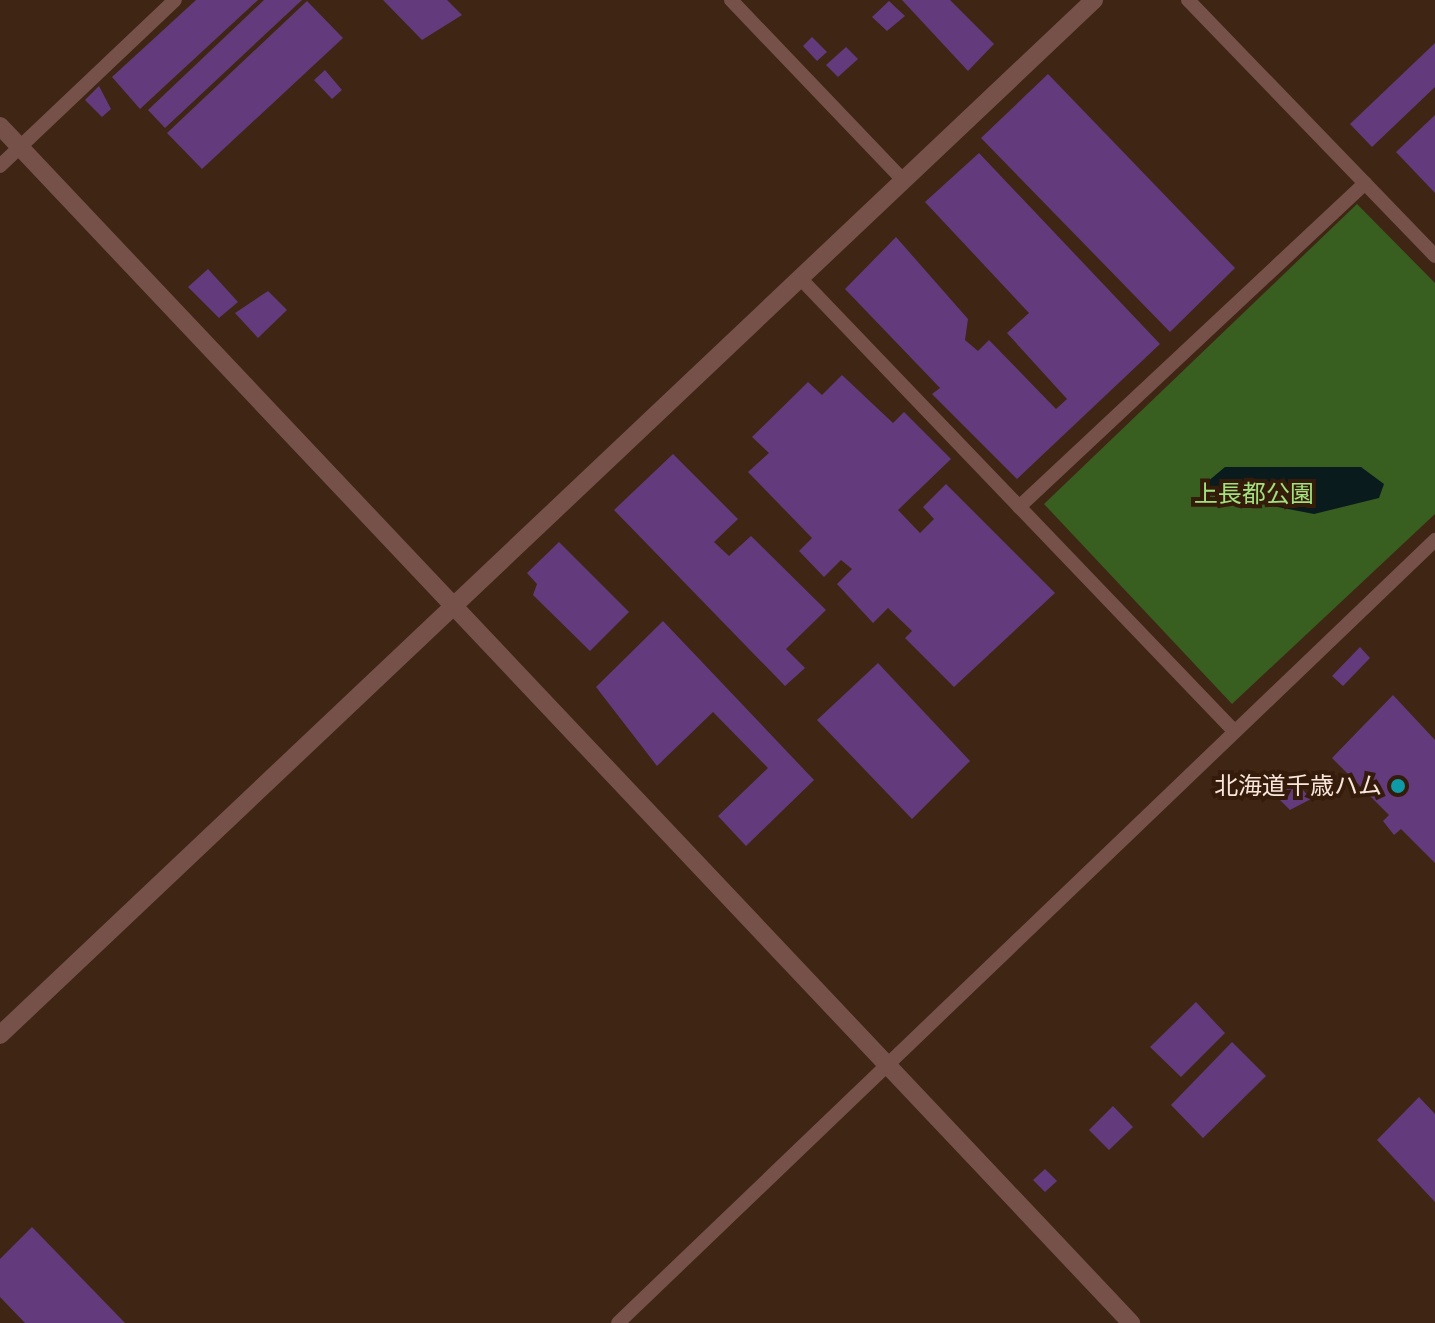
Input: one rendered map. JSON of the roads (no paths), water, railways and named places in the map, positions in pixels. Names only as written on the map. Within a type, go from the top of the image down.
[{"type":"street","points":[[0,166],[175,0]]},
{"type":"street","points":[[731,0],[903,180]]},
{"type":"street","points":[[0,1035],[453,601],[1094,0]]},
{"type":"street","points":[[1188,0],[1435,256]]},
{"type":"street","points":[[0,126],[453,601],[887,1067],[1131,1323]]},
{"type":"street","points":[[1019,507],[1365,183]]},
{"type":"street","points":[[799,277],[1234,731]]},
{"type":"street","points":[[618,1323],[1435,540]]},
{"type":"place","name":"北海道千歳ハム","points":[[1398,786]]},
{"type":"park label","name":"上長都公園","points":[[1254,494]]}]
